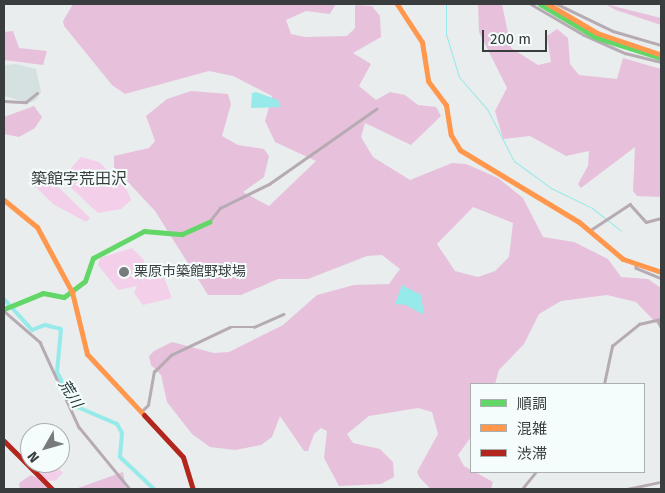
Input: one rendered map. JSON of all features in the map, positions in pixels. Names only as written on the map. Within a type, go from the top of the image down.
[{"type":"main road","points":[[397,4],[404,21],[422,42],[428,82],[446,105],[455,143],[496,175],[524,188],[588,231],[612,253],[636,264],[661,272]]},
{"type":"main road","points":[[536,4],[610,43],[661,60]]},
{"type":"main road","points":[[540,4],[566,21]]},
{"type":"main road","points":[[548,4],[597,33],[661,54]]},
{"type":"main road","points":[[4,200],[37,228],[72,292],[87,354],[184,457],[193,489]]},
{"type":"main road","points":[[7,308],[43,293],[64,297],[84,281],[93,258],[144,230],[182,234],[209,222]]},
{"type":"main road","points":[[4,440],[52,489]]},
{"type":"street","points":[[531,4],[591,39],[661,60]]},
{"type":"street","points":[[558,4],[641,43],[661,45]]},
{"type":"street","points":[[4,101],[26,102],[37,92]]},
{"type":"street","points":[[209,222],[220,208],[270,184],[376,109]]},
{"type":"street","points":[[588,231],[630,204],[646,222],[661,218]]},
{"type":"street","points":[[636,264],[636,268],[661,278]]},
{"type":"street","points":[[7,308],[43,346],[55,381],[79,427],[130,489]]},
{"type":"street","points":[[141,412],[148,405],[154,372],[171,355],[230,327],[254,327],[283,314]]},
{"type":"street","points":[[604,383],[612,346],[636,326],[659,320],[661,326]]},
{"type":"street","points":[[522,489],[535,473]]},
{"type":"street","points":[[627,489],[661,482]]},
{"type":"shaded area","points":[[73,4],[336,4],[330,14],[306,11],[286,20],[291,34],[305,37],[347,36],[355,28],[355,5],[372,6],[380,16],[381,37],[353,53],[371,64],[359,86],[376,100],[390,92],[405,95],[418,105],[436,107],[441,116],[411,145],[365,123],[361,137],[373,157],[410,180],[452,163],[466,164],[498,178],[523,198],[543,237],[574,242],[608,259],[621,277],[648,279],[661,288],[661,328],[636,302],[607,295],[561,301],[539,314],[524,344],[499,370],[495,383],[470,383],[470,438],[458,455],[464,466],[470,469],[470,473],[477,473],[493,482],[491,489],[431,489],[420,478],[417,472],[438,434],[432,412],[418,408],[369,416],[347,434],[353,443],[380,449],[393,462],[394,477],[381,484],[339,486],[324,458],[327,431],[321,428],[314,434],[308,451],[304,451],[280,416],[272,437],[261,445],[235,450],[210,447],[192,434],[167,402],[161,375],[151,365],[149,356],[154,351],[172,342],[214,353],[229,352],[283,325],[317,295],[354,285],[389,284],[400,269],[382,255],[367,256],[308,279],[278,279],[241,295],[208,295],[155,211],[114,167],[114,156],[149,148],[155,141],[146,116],[167,99],[191,91],[228,94],[231,104],[222,136],[238,145],[264,149],[269,156],[264,177],[243,192],[269,206],[316,161],[275,142],[265,121],[272,96],[233,76],[209,71],[125,94],[112,85],[64,26],[63,21]],"holes":[[[473,207],[513,223],[509,257],[495,271],[478,277],[455,271],[437,244]]]},
{"type":"shaded area","points":[[478,4],[502,4],[511,48],[538,65],[551,62],[547,36],[557,29],[568,38],[570,64],[579,75],[617,79],[623,58],[661,69],[661,197],[637,196],[633,191],[635,147],[581,188],[578,184],[588,166],[589,151],[566,156],[530,136],[503,139],[495,111],[507,88],[479,32]]},
{"type":"shaded area","points":[[605,4],[661,18],[661,25],[616,10]]},
{"type":"shaded area","points":[[13,31],[19,48],[47,51],[43,65],[4,60],[4,32]]},
{"type":"shaded area","points":[[16,64],[36,69],[41,92],[36,100],[29,103],[4,96],[4,65]]},
{"type":"shaded area","points":[[34,106],[42,117],[35,128],[19,137],[4,134],[4,117]]},
{"type":"shaded area","points":[[81,157],[99,162],[127,190],[131,200],[121,209],[98,213],[67,184],[64,176]]},
{"type":"shaded area","points":[[46,175],[90,218],[86,222],[53,204],[35,186]]},
{"type":"shaded area","points":[[132,248],[144,260],[146,270],[160,267],[172,298],[143,305],[134,293],[137,286],[118,290],[98,265],[100,258]]},
{"type":"shaded area","points":[[123,472],[126,489],[71,489],[78,488]]},
{"type":"shaded area","points":[[38,473],[63,473],[55,481],[46,480]]},
{"type":"shaded area","points":[[31,475],[53,489],[20,489],[19,483]]},
{"type":"water","points":[[256,92],[278,100],[281,107],[251,108],[252,93]]},
{"type":"water","points":[[402,285],[421,295],[424,315],[406,305],[395,304]]},
{"type":"waterway","points":[[446,4],[446,34],[459,77],[487,109],[514,161],[551,188],[592,208],[621,231]]},
{"type":"waterway","name":"荒川","points":[[4,299],[32,330],[45,325],[61,329],[57,372],[75,406],[117,424],[122,433],[120,457],[154,489]]},
{"type":"traffic: fast","points":[[540,4],[595,37],[661,58]]},
{"type":"traffic: fast","points":[[4,309],[43,293],[64,297],[85,281],[93,258],[144,231],[182,234],[209,222]]},
{"type":"traffic: slow","points":[[397,4],[422,42],[428,81],[446,105],[451,135],[460,150],[579,222],[623,259],[661,272]]},
{"type":"traffic: slow","points":[[548,4],[597,33],[659,54]]},
{"type":"traffic: slow","points":[[4,200],[37,227],[72,292],[87,354],[144,415]]},
{"type":"traffic: jam","points":[[144,415],[183,457],[193,489]]},
{"type":"traffic: jam","points":[[4,441],[52,489]]},
{"type":"place","name":"栗原市築館野球場","points":[[124,272]]},
{"type":"district","name":"築館字荒田沢","points":[[79,179]]}]
